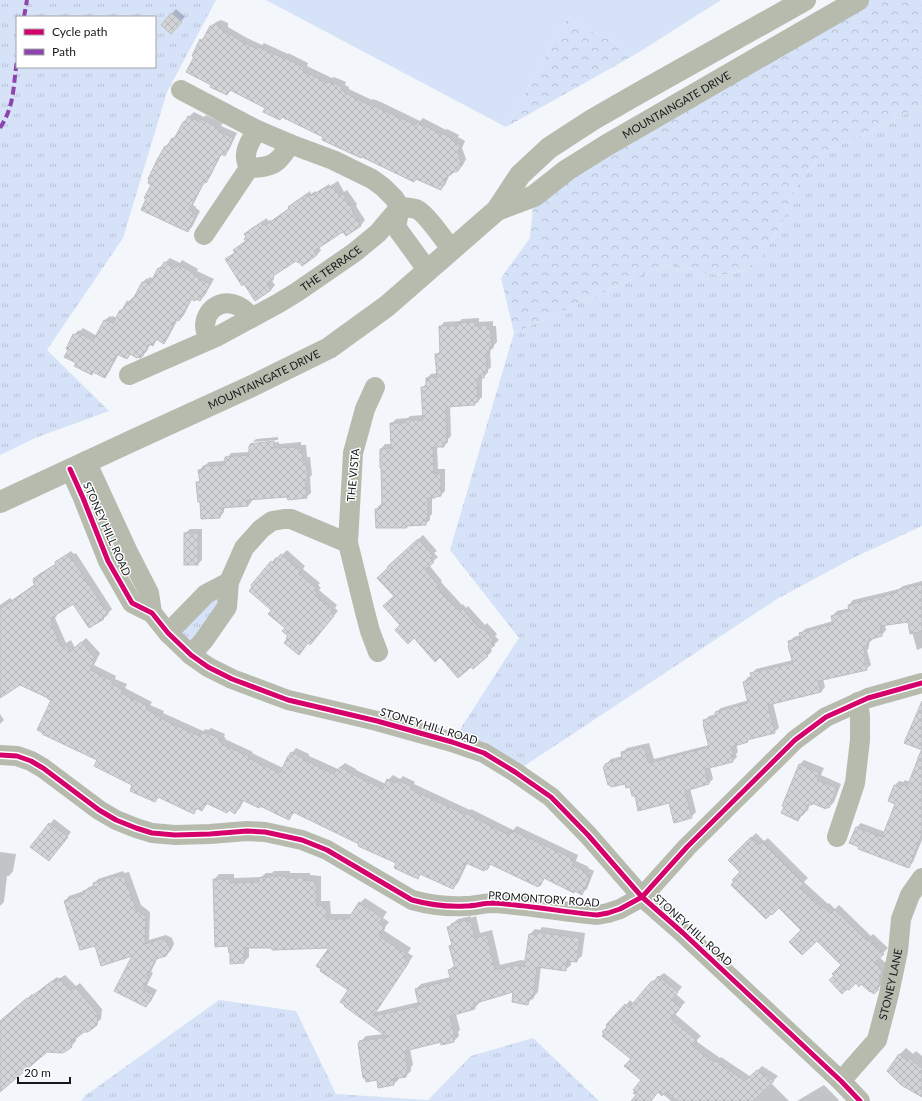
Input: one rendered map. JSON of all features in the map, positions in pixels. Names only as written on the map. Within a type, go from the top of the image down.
[{"type":"street","name":"MOUNTAINGATE DRIVE","points":[[0,502],[252,386],[329,348],[387,306],[428,272],[497,210],[520,175],[549,148],[592,120],[805,0]]},
{"type":"street","name":"MOUNTAINGATE DRIVE","points":[[497,210],[534,196],[567,170],[608,145],[858,0]]},
{"type":"street","points":[[181,90],[257,130],[333,160],[372,179],[384,187],[400,207],[396,228],[428,272]]},
{"type":"street","points":[[204,235],[249,168],[246,157],[247,149],[257,130]]},
{"type":"street","points":[[249,168],[267,166],[280,160],[290,144]]},
{"type":"street","points":[[400,207],[417,210],[422,213],[452,250]]},
{"type":"street","name":"THE TERRACE","points":[[129,376],[209,340],[297,292],[355,252],[378,233],[400,207]]},
{"type":"street","points":[[209,340],[205,326],[207,316],[214,307],[223,303],[230,303],[244,309],[251,318]]},
{"type":"street","name":"THE VISTA","points":[[375,387],[365,409],[354,453],[348,543],[370,631],[378,652]]},
{"type":"street","name":"STONEY HILL ROAD","points":[[78,465],[128,552],[149,593],[152,613]]},
{"type":"street","name":"STONEY HILL ROAD","points":[[78,465],[83,498],[108,561],[132,604],[152,613],[168,633],[191,655],[208,667],[232,679],[288,700],[377,721],[452,742],[484,753],[515,772],[551,797],[588,835],[642,896],[841,1081],[860,1101]]},
{"type":"street","points":[[191,655],[204,640],[227,607],[229,582],[244,548],[261,529],[272,521],[291,519],[348,543]]},
{"type":"street","points":[[108,561],[128,552]]},
{"type":"street","points":[[168,633],[206,594],[229,582]]},
{"type":"street","name":"PROMONTORY ROAD","points":[[0,755],[17,756],[31,761],[43,768],[99,810],[116,820],[152,833],[210,834],[247,831],[265,832],[302,840],[327,850],[412,900],[424,904],[443,907],[491,903],[597,915],[620,909],[642,896],[687,846],[795,740],[826,717],[868,698],[922,683]]},
{"type":"street","points":[[837,837],[855,783],[860,740],[860,716],[858,702]]},
{"type":"street","name":"STONEY LANE","points":[[841,1081],[877,1040],[898,951],[901,919],[910,896],[922,878]]},
{"type":"green space","points":[[0,0],[216,0],[167,92],[123,238],[47,350],[109,411],[35,438],[0,455]]},
{"type":"green space","points":[[266,0],[721,0],[636,54],[567,18],[506,127]]},
{"type":"green space","points":[[858,0],[922,0],[922,106],[821,154],[794,190],[782,223],[762,256],[745,270],[723,275],[701,273],[684,266],[668,264],[514,333],[501,278],[530,238],[534,196]]},
{"type":"green space","points":[[567,18],[636,54],[506,127]]},
{"type":"green space","points":[[922,106],[922,526],[855,557],[777,599],[515,772],[452,742],[519,638],[450,550],[514,333],[668,264],[684,266],[701,273],[723,275],[745,270],[762,256],[782,223],[794,190],[821,154]]},
{"type":"green space","points":[[229,582],[191,655],[168,633]]},
{"type":"green space","points":[[219,1000],[296,1011],[336,1094],[428,1100],[471,1056],[533,1038],[599,1101],[81,1101],[86,1095]]},
{"type":"building","points":[[171,13],[182,22],[171,34],[161,25]]},
{"type":"building","points":[[215,24],[242,42],[257,49],[258,47],[283,57],[304,67],[303,71],[328,83],[329,81],[342,87],[341,89],[345,93],[367,104],[416,125],[417,122],[455,139],[454,142],[461,145],[458,153],[462,165],[458,171],[448,175],[441,190],[416,179],[414,182],[322,140],[323,137],[282,117],[280,120],[263,112],[265,108],[230,90],[227,95],[210,87],[211,85],[186,72],[194,57],[192,56],[200,39],[202,41],[210,26]]},
{"type":"building","points":[[188,116],[200,122],[201,119],[219,128],[217,130],[233,138],[225,156],[221,154],[206,183],[204,182],[189,210],[196,215],[188,232],[141,210],[146,199],[144,198],[151,185],[148,183],[148,179],[157,160],[165,146],[167,147],[172,138],[174,139]]},
{"type":"building","points":[[333,185],[339,196],[342,193],[361,226],[346,236],[343,232],[341,233],[314,251],[317,255],[302,266],[296,261],[273,276],[274,278],[268,282],[270,285],[268,286],[271,290],[255,301],[244,284],[242,286],[225,259],[235,253],[233,250],[246,241],[244,239],[246,237],[244,234],[262,222],[263,225],[266,225],[306,195],[307,197],[310,195],[311,196],[324,188],[325,190]]},
{"type":"building","points":[[164,262],[176,268],[177,264],[210,284],[200,301],[191,299],[179,321],[176,319],[164,344],[156,339],[153,346],[149,344],[140,358],[130,354],[127,359],[117,354],[105,378],[93,372],[92,375],[74,366],[76,363],[64,357],[73,334],[76,335],[77,332],[93,341],[104,320],[113,323],[127,301],[131,303],[142,282],[144,283],[144,281],[150,284],[158,268],[161,269]]},
{"type":"building","points":[[475,322],[475,326],[488,325],[489,330],[491,330],[492,347],[489,348],[490,353],[486,353],[487,373],[484,373],[484,378],[477,378],[478,402],[475,402],[475,405],[446,407],[447,442],[444,442],[444,447],[433,447],[434,473],[441,474],[441,496],[428,498],[428,520],[426,520],[426,525],[406,526],[407,528],[376,528],[375,509],[379,509],[379,506],[382,506],[380,449],[391,448],[390,423],[405,423],[405,420],[423,420],[421,387],[426,387],[426,378],[437,377],[435,354],[440,354],[439,326],[457,326],[457,323]]},
{"type":"building","points":[[274,441],[274,448],[297,447],[297,449],[302,449],[303,461],[306,461],[308,480],[305,480],[307,498],[288,500],[287,497],[247,500],[248,506],[222,508],[220,518],[201,519],[200,502],[198,502],[196,482],[200,482],[198,470],[203,470],[203,466],[225,465],[225,457],[249,455],[250,444]]},
{"type":"building","points":[[184,533],[198,533],[198,565],[184,565]]},
{"type":"building","points":[[418,539],[433,556],[430,558],[434,562],[425,570],[439,586],[437,587],[457,609],[458,608],[461,611],[463,609],[480,629],[482,627],[493,640],[491,641],[495,645],[485,653],[488,656],[473,669],[471,667],[458,678],[440,657],[435,662],[414,638],[408,644],[395,630],[400,625],[383,606],[394,596],[377,578]]},
{"type":"building","points":[[281,554],[302,571],[299,574],[316,588],[314,590],[317,593],[316,595],[333,610],[331,613],[334,616],[310,645],[308,643],[299,655],[284,643],[288,636],[282,631],[285,628],[268,614],[271,611],[270,609],[249,591],[252,587],[251,585],[271,561],[273,563]]},
{"type":"building","points":[[66,555],[69,558],[71,557],[108,614],[103,618],[104,619],[89,628],[73,604],[51,618],[53,621],[51,623],[61,647],[66,644],[70,652],[81,642],[95,658],[90,670],[113,681],[111,684],[123,689],[121,693],[148,706],[146,709],[160,716],[160,718],[199,736],[200,733],[204,734],[205,732],[221,739],[221,744],[249,756],[248,758],[280,773],[291,752],[334,774],[340,767],[383,789],[387,779],[396,783],[397,780],[411,786],[410,789],[465,813],[509,835],[511,830],[574,859],[572,865],[585,871],[584,873],[590,876],[582,895],[575,891],[574,893],[544,878],[538,887],[490,864],[487,870],[485,869],[484,871],[466,863],[453,889],[420,874],[418,879],[394,868],[396,863],[358,846],[359,844],[293,812],[289,820],[260,806],[259,808],[242,800],[235,814],[229,810],[227,813],[206,803],[202,811],[196,808],[194,814],[158,797],[155,802],[130,791],[132,785],[94,766],[97,760],[42,734],[43,733],[37,730],[51,700],[20,685],[0,698],[0,609],[35,585],[33,579],[56,564],[55,562]]},
{"type":"building","points":[[922,584],[922,631],[910,634],[908,622],[880,626],[882,636],[868,640],[869,645],[863,646],[865,654],[863,654],[867,670],[818,681],[821,692],[768,705],[775,733],[747,740],[748,742],[731,747],[734,757],[732,758],[733,762],[705,769],[709,784],[685,791],[692,818],[674,823],[669,803],[638,811],[635,796],[632,796],[630,787],[626,788],[625,784],[611,787],[608,785],[603,767],[605,764],[622,759],[621,752],[644,747],[649,763],[709,747],[703,720],[716,717],[715,712],[748,703],[743,682],[752,679],[750,673],[793,663],[788,641],[801,638],[799,633],[833,624],[831,616],[849,611],[848,605]]},
{"type":"building","points":[[922,701],[922,750],[904,743]]},
{"type":"building","points":[[921,751],[922,833],[909,868],[858,849],[859,847],[849,843],[856,827],[882,837],[895,804],[888,801],[894,785],[899,787],[900,784],[907,787]]},
{"type":"building","points":[[799,764],[820,773],[817,780],[837,788],[829,808],[827,807],[826,809],[812,803],[812,805],[808,804],[803,815],[801,815],[798,821],[781,813],[784,807],[782,806]]},
{"type":"building","points":[[49,823],[68,837],[49,861],[30,847]]},
{"type":"building","points":[[751,837],[759,845],[763,842],[804,883],[800,887],[823,908],[824,907],[830,913],[834,909],[866,940],[868,938],[884,954],[875,962],[882,969],[878,990],[874,994],[861,984],[859,987],[856,983],[842,994],[829,980],[834,976],[832,974],[841,965],[817,941],[802,955],[789,942],[801,930],[779,908],[766,919],[731,885],[734,881],[732,880],[740,872],[728,860]]},
{"type":"building","points":[[118,875],[119,877],[124,876],[136,910],[146,917],[145,944],[161,939],[167,942],[170,949],[166,956],[156,959],[147,976],[149,977],[143,989],[153,995],[146,1007],[114,991],[132,956],[101,966],[95,946],[80,950],[64,901],[84,894],[83,891],[94,888],[93,883]]},
{"type":"building","points":[[268,876],[305,878],[305,880],[316,881],[317,906],[326,906],[326,919],[348,919],[359,902],[382,918],[379,923],[385,928],[379,936],[406,954],[403,958],[409,962],[373,1016],[419,1006],[415,989],[451,980],[448,970],[455,968],[449,946],[452,945],[447,927],[452,926],[451,924],[466,920],[466,922],[471,921],[475,938],[487,935],[495,970],[515,965],[524,967],[529,934],[536,935],[536,932],[580,938],[577,962],[567,961],[566,971],[537,967],[533,999],[529,998],[528,1005],[512,1002],[513,992],[473,1004],[475,1009],[450,1016],[455,1037],[453,1037],[454,1042],[441,1045],[441,1042],[405,1051],[408,1071],[406,1071],[406,1077],[393,1079],[394,1085],[378,1088],[377,1080],[366,1082],[365,1078],[363,1078],[358,1043],[360,1043],[359,1041],[387,1037],[340,1002],[348,990],[320,971],[321,969],[316,966],[329,948],[272,950],[272,948],[245,948],[244,963],[230,964],[230,953],[228,946],[215,947],[213,879],[229,879],[230,883],[259,882],[259,878]]},
{"type":"building","points":[[658,976],[678,992],[672,999],[681,1007],[671,1019],[697,1041],[692,1046],[714,1062],[716,1061],[745,1081],[757,1070],[774,1081],[753,1101],[678,1101],[665,1092],[662,1096],[658,1092],[651,1101],[631,1101],[636,1095],[633,1093],[635,1091],[633,1090],[641,1080],[624,1066],[631,1059],[602,1036],[604,1033],[602,1032],[607,1027],[606,1025],[625,1004],[629,1008]]},
{"type":"building","points":[[60,978],[70,990],[75,987],[98,1014],[97,1025],[88,1032],[84,1032],[71,1042],[72,1047],[63,1053],[47,1052],[0,1092],[0,1021],[27,998],[28,999],[52,981],[54,983]]},
{"type":"building","points":[[899,1054],[906,1060],[908,1057],[922,1068],[922,1097],[901,1085],[887,1071]]},
{"type":"marked path","points":[[24,16],[27,0]]},
{"type":"marked path","points":[[0,128],[5,120],[11,103],[16,68]]},
{"type":"cycle path","points":[[70,469],[108,561],[132,603],[152,613],[168,633],[191,655],[208,667],[232,679],[288,700],[377,721],[452,742],[484,753],[515,772],[551,797],[588,835],[642,897],[683,933],[841,1081],[860,1101]]},
{"type":"cycle path","points":[[0,755],[17,756],[31,761],[43,768],[99,810],[116,820],[152,833],[175,835],[247,831],[265,832],[302,840],[327,850],[412,900],[419,902],[452,906],[469,906],[493,903],[597,915],[620,909],[642,897],[687,847],[795,740],[826,717],[868,698],[922,683]]}]
